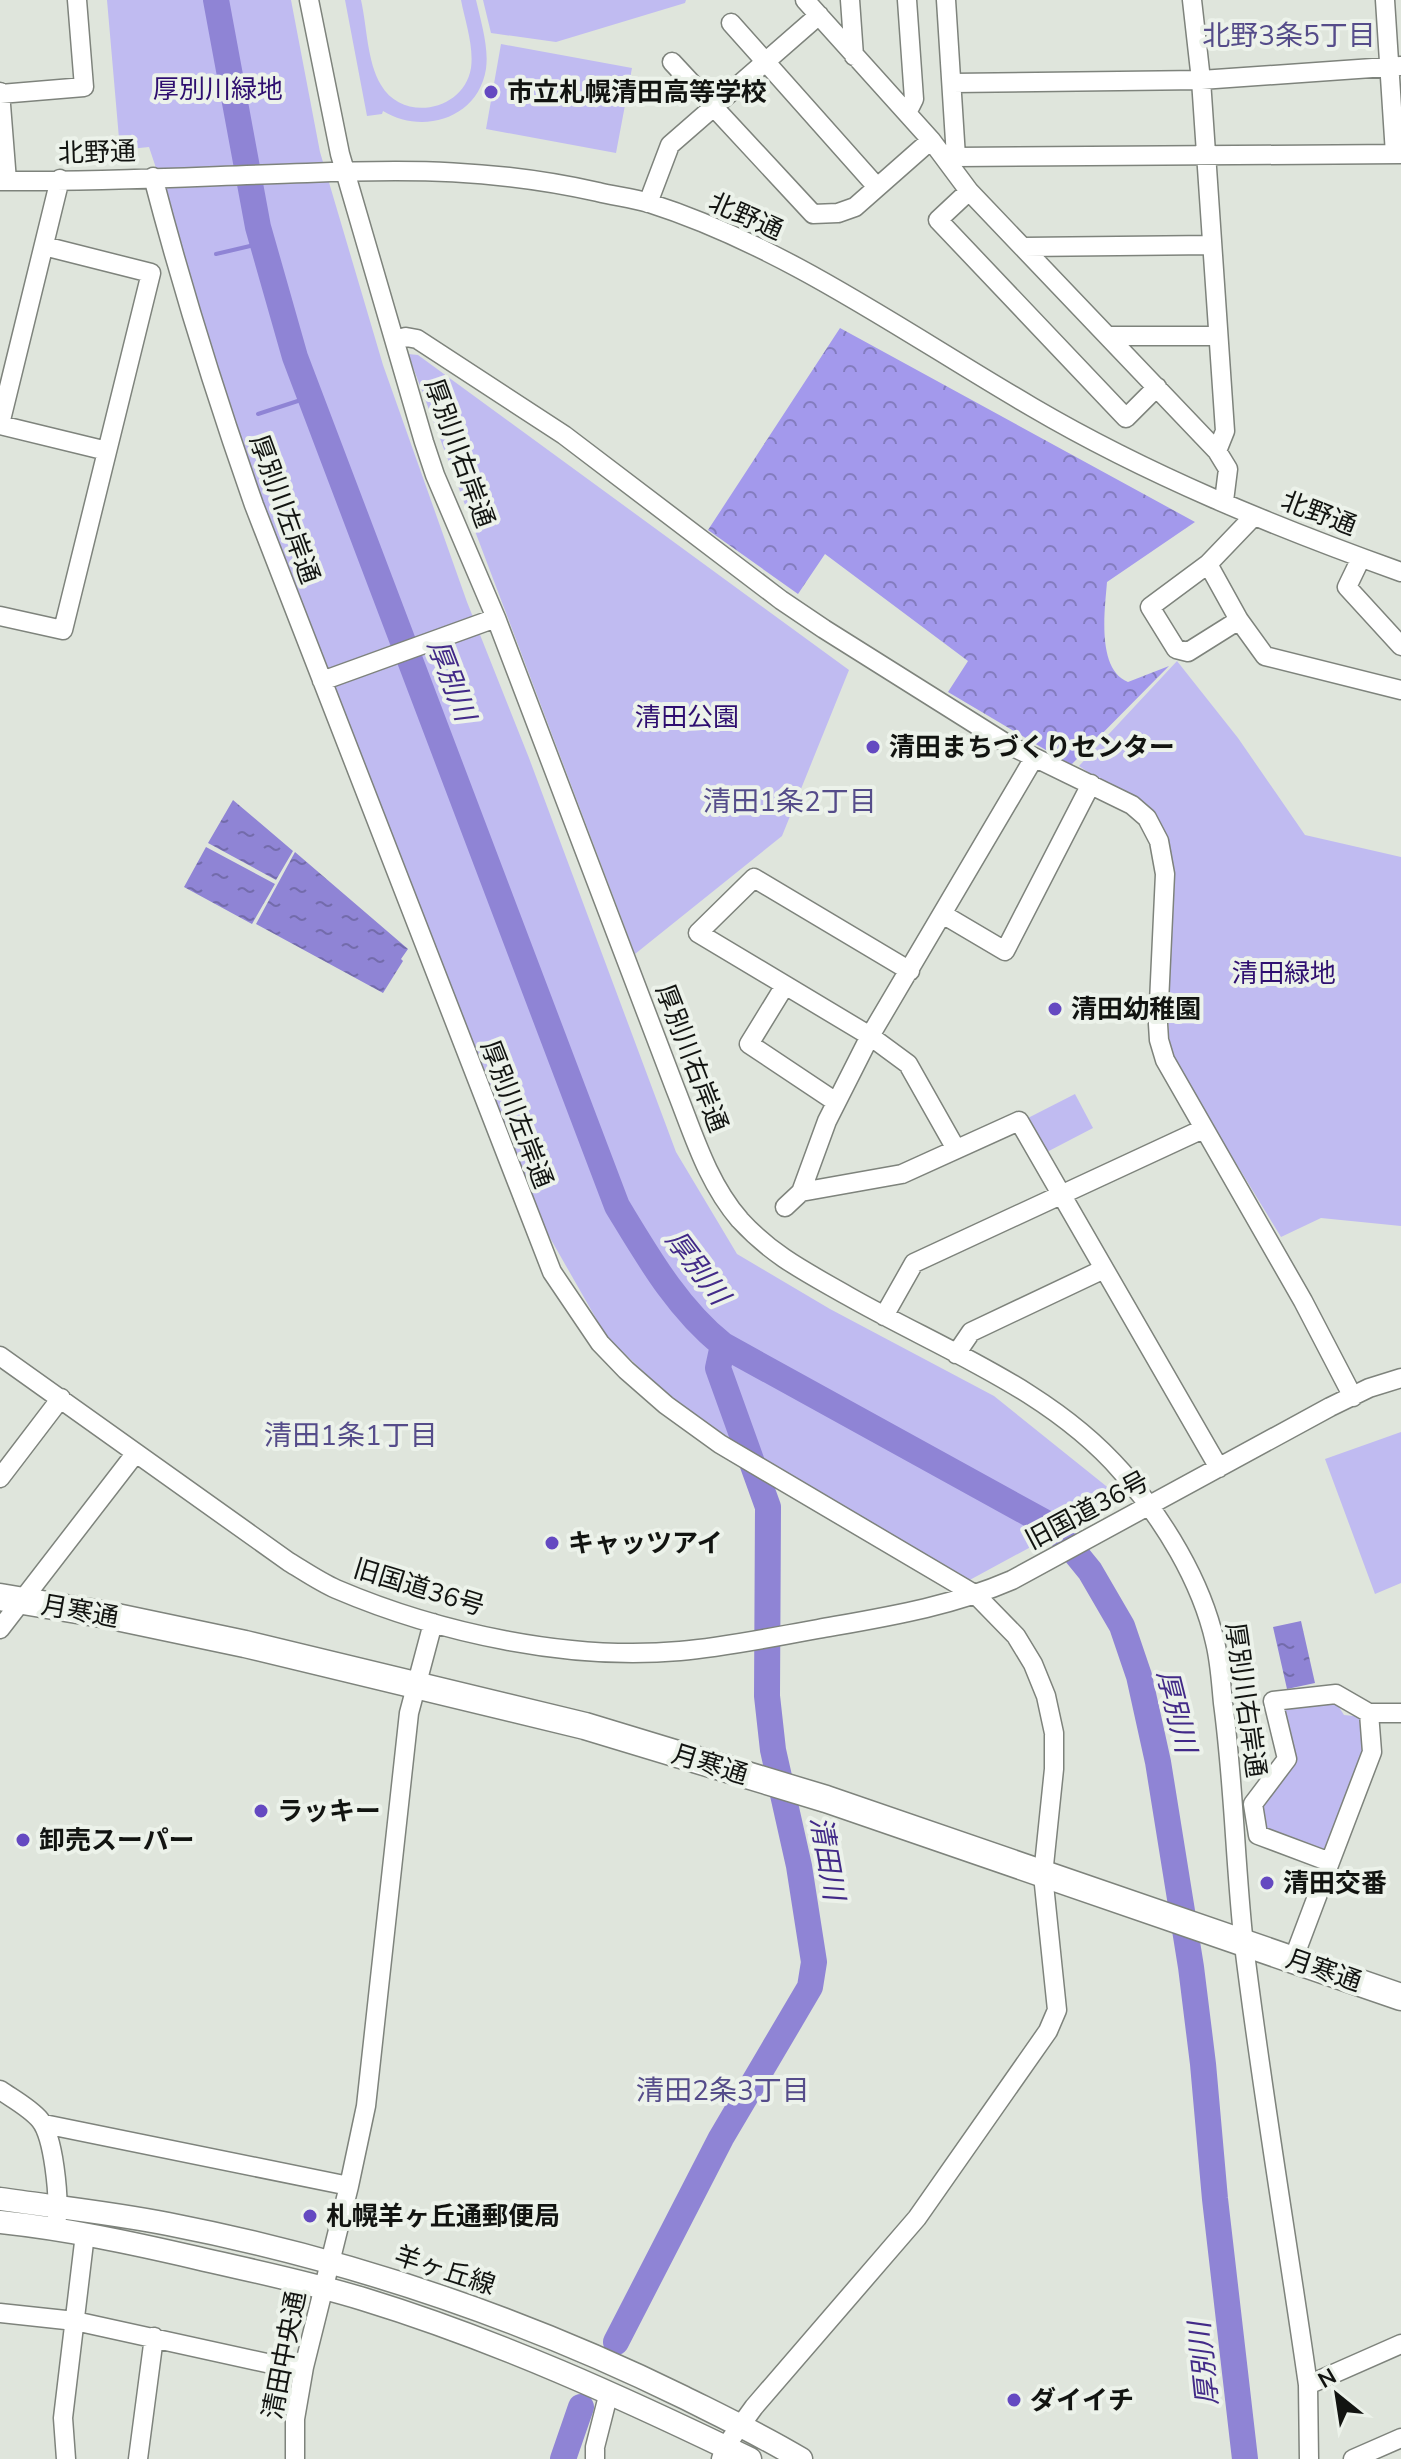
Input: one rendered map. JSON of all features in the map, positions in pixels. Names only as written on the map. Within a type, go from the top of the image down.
[{"type":"highway","name":"月寒通","points":[[11,1598],[245,1644],[585,1726],[826,1799],[1401,1997]]},
{"type":"main road","name":"羊ヶ丘線","points":[[0,2199],[57,2218],[85,2234],[291,2279],[362,2299],[508,2349],[609,2392],[723,2453],[750,2459]]},
{"type":"main road","name":"羊ヶ丘線","points":[[0,2222],[57,2218],[167,2224],[330,2261],[471,2306],[539,2332],[621,2367],[741,2425],[801,2459]]},
{"type":"street","points":[[3,181],[0,93],[84,87],[77,0]]},
{"type":"street","name":"厚別川右岸通","points":[[309,0],[345,170],[435,475],[496,618],[675,1088],[719,1190],[740,1219],[779,1257],[1031,1396],[1073,1426],[1121,1471],[1149,1506],[1196,1587],[1215,1643],[1233,1791],[1234,1938],[1308,2385],[1309,2459]]},
{"type":"street","points":[[805,0],[931,140],[953,160],[969,191],[1217,451],[1228,469],[1224,501]]},
{"type":"street","points":[[850,0],[854,56]]},
{"type":"street","points":[[907,0],[914,99],[907,113]]},
{"type":"street","points":[[946,0],[953,83],[953,160]]},
{"type":"street","points":[[1192,0],[1201,80],[1225,431],[1217,451]]},
{"type":"street","points":[[953,160],[1398,154],[1395,67],[1385,0]]},
{"type":"street","points":[[648,203],[670,145],[819,15]]},
{"type":"street","points":[[731,23],[877,187]]},
{"type":"street","points":[[672,62],[813,214],[838,213],[855,207],[931,140]]},
{"type":"street","points":[[953,83],[1201,80],[1395,67]]},
{"type":"street","name":"北野通","points":[[3,181],[440,170],[496,174],[648,203],[747,242],[855,301],[1035,409],[1147,467],[1254,516],[1401,572]]},
{"type":"street","name":"厚別川左岸通","points":[[153,177],[183,292],[213,389],[322,681],[552,1272],[600,1343],[666,1405],[720,1444],[976,1595],[1016,1636],[1033,1664],[1046,1696],[1054,1733],[1054,1769],[1043,1875],[1057,2010],[1048,2031],[917,2218],[741,2425],[723,2453]]},
{"type":"street","points":[[60,179],[0,424],[107,451]]},
{"type":"street","points":[[969,191],[938,220],[1126,418],[1157,387]]},
{"type":"street","points":[[1024,247],[1212,245]]},
{"type":"street","points":[[0,616],[63,630],[151,273],[44,246]]},
{"type":"street","points":[[1108,336],[1218,336]]},
{"type":"street","points":[[395,340],[406,337],[417,339],[552,427],[781,600],[1007,744],[1132,805],[1147,818],[1159,841],[1165,874],[1159,1040],[1169,1069],[1303,1301],[1353,1397]]},
{"type":"street","points":[[1239,620],[1188,652],[1176,649],[1150,607],[1208,564],[1254,516]]},
{"type":"street","points":[[1361,558],[1347,587],[1401,646]]},
{"type":"street","points":[[1208,564],[1239,620],[1265,656],[1401,690]]},
{"type":"street","points":[[322,681],[496,618]]},
{"type":"street","points":[[785,1207],[801,1192],[836,1102],[870,1036],[1034,758]]},
{"type":"street","points":[[944,915],[1005,951],[1091,784]]},
{"type":"street","points":[[910,971],[754,878],[698,933],[870,1036],[908,1064],[956,1149]]},
{"type":"street","points":[[784,987],[749,1044],[836,1102]]},
{"type":"street","points":[[801,1192],[902,1174],[1019,1121],[1219,1468]]},
{"type":"street","points":[[884,1316],[914,1263],[1203,1129]]},
{"type":"street","points":[[956,1354],[971,1332],[1104,1269]]},
{"type":"street","name":"旧国道36号","points":[[0,1356],[289,1562],[333,1588],[433,1623],[509,1641],[580,1653],[680,1651],[749,1641],[917,1612],[976,1595],[1012,1580],[1128,1518],[1288,1428],[1369,1388],[1401,1378]]},
{"type":"street","points":[[0,1478],[61,1398]]},
{"type":"street","points":[[0,1629],[11,1598],[135,1454]]},
{"type":"street","name":"清田中央通","points":[[295,2459],[295,2419],[303,2371],[366,2106],[409,1713],[433,1623]]},
{"type":"street","points":[[1330,1862],[1258,1835],[1253,1804],[1287,1759],[1273,1701],[1336,1694],[1369,1713],[1401,1713]]},
{"type":"street","points":[[1293,1960],[1372,1752],[1369,1713]]},
{"type":"street","points":[[0,2090],[44,2124],[57,2180],[57,2218]]},
{"type":"street","points":[[44,2124],[349,2186]]},
{"type":"street","points":[[66,2459],[63,2418],[85,2234]]},
{"type":"street","points":[[0,2313],[75,2321],[303,2371]]},
{"type":"street","points":[[138,2459],[154,2337]]},
{"type":"street","points":[[1308,2385],[1401,2344]]},
{"type":"street","points":[[595,2459],[595,2447],[609,2392]]},
{"type":"street","points":[[1353,2459],[1401,2438]]},
{"type":"green space","name":"厚別川緑地","points":[[107,0],[291,0],[320,152],[383,365],[467,602],[529,758],[676,1152],[737,1254],[830,1309],[994,1396],[1121,1498],[966,1582],[686,1412],[606,1336],[525,1194],[269,524],[202,334],[169,207],[149,147],[120,150]]},
{"type":"green space","points":[[345,0],[361,0],[370,55],[381,85],[391,97],[417,108],[445,102],[466,83],[471,68],[471,51],[461,0],[476,0],[487,61],[481,86],[472,100],[460,111],[431,121],[414,122],[383,111],[382,114],[367,116]]},
{"type":"green space","points":[[483,0],[686,0],[685,3],[556,42],[491,33]]},
{"type":"green space","points":[[501,44],[632,68],[616,153],[486,129]]},
{"type":"green space","points":[[840,328],[1195,522],[1107,582],[1105,637],[1111,665],[1118,675],[1128,682],[1169,666],[1071,765],[948,692],[968,661],[825,554],[798,594],[708,530]]},
{"type":"green space","name":"清田公園","points":[[408,354],[418,355],[849,670],[782,836],[635,954]]},
{"type":"green space","name":"清田緑地","points":[[1177,661],[1238,738],[1305,835],[1401,857],[1401,1226],[1321,1218],[1281,1237],[1170,1055],[1166,971],[1173,863],[1143,802],[1104,783],[1079,766]]},
{"type":"green space","points":[[1075,1094],[1093,1128],[1045,1153],[1026,1119]]},
{"type":"green space","points":[[1401,1432],[1401,1583],[1375,1594],[1325,1459]]},
{"type":"green space","points":[[1335,1701],[1344,1715],[1364,1717],[1366,1756],[1325,1849],[1317,1850],[1263,1832],[1259,1812],[1295,1757],[1285,1711],[1288,1706]]},
{"type":"water","points":[[233,800],[293,851],[276,880],[208,843]]},
{"type":"water","points":[[206,847],[275,884],[252,924],[184,887]]},
{"type":"water","points":[[295,852],[408,949],[383,993],[256,924]]},
{"type":"water","points":[[1301,1621],[1315,1683],[1287,1689],[1273,1627]]},
{"type":"waterway","name":"厚別川","points":[[216,0],[258,227],[295,357],[617,1206],[677,1298],[723,1345],[1055,1528],[1090,1571],[1122,1626],[1139,1676],[1158,1762],[1191,1967],[1245,2459]]},
{"type":"waterway","points":[[216,254],[263,243]]},
{"type":"waterway","points":[[258,414],[310,397]]},
{"type":"waterway","name":"清田川","points":[[616,2342],[721,2138],[810,1987],[814,1962],[799,1866],[773,1750],[767,1696],[768,1507],[718,1368],[723,1345]]},
{"type":"waterway","name":"清田川","points":[[563,2459],[581,2407]]},
{"type":"place","name":"市立札幌清田高等学校","points":[[491,92]]},
{"type":"place","name":"清田まちづくりセンター","points":[[873,747]]},
{"type":"place","name":"清田幼稚園","points":[[1055,1009]]},
{"type":"place","name":"キャッツアイ","points":[[552,1543]]},
{"type":"place","name":"ラッキー","points":[[261,1811]]},
{"type":"place","name":"卸売スーパー","points":[[23,1840]]},
{"type":"place","name":"清田交番","points":[[1267,1883]]},
{"type":"place","name":"札幌羊ヶ丘通郵便局","points":[[310,2216]]},
{"type":"place","name":"ダイイチ","points":[[1014,2400]]},
{"type":"district","name":"北野3条5丁目","points":[[1289,35]]},
{"type":"district","name":"清田1条2丁目","points":[[790,801]]},
{"type":"district","name":"清田1条1丁目","points":[[351,1435]]},
{"type":"district","name":"清田2条3丁目","points":[[723,2090]]}]
